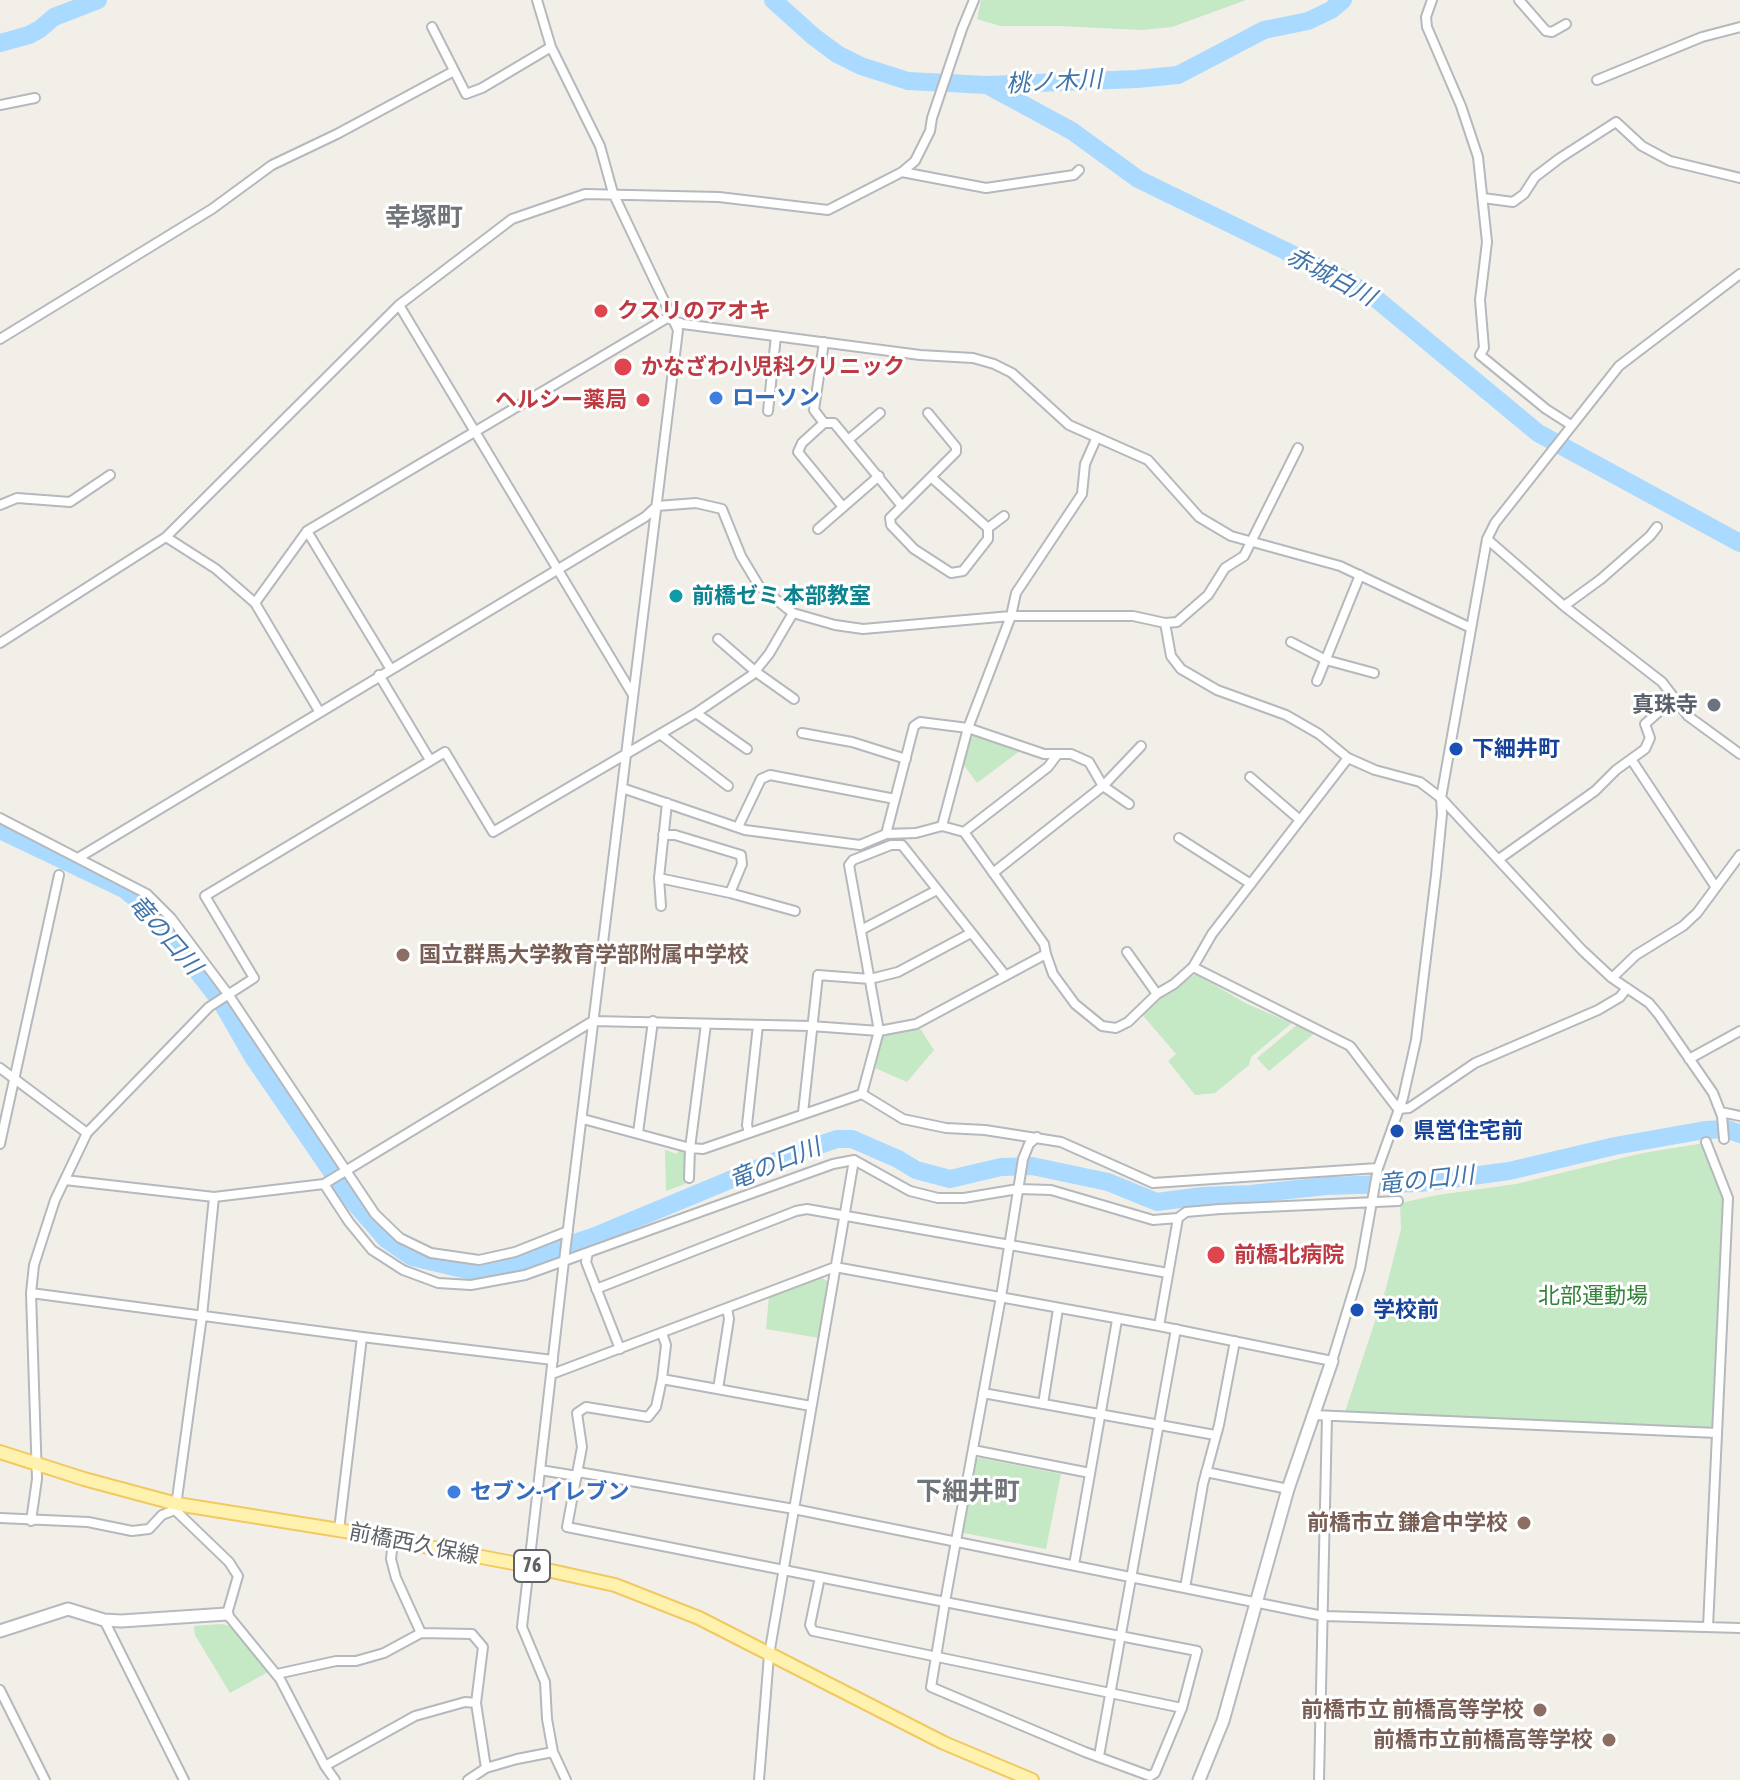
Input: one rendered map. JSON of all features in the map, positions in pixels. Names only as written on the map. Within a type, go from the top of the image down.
[{"type":"main road","name":"前橋西久保線","points":[[0,1452],[176,1507],[339,1530],[615,1585],[661,1601],[944,1743],[1032,1780]]},
{"type":"street","points":[[537,0],[551,47],[600,146],[613,193],[678,330],[522,1627],[545,1682],[553,1752],[566,1780]]},
{"type":"street","points":[[0,643],[166,537],[399,305],[512,219],[585,194],[613,193],[719,197],[825,210],[902,172],[915,161],[923,147],[974,0]]},
{"type":"street","points":[[1432,0],[1426,17],[1427,27],[1461,106],[1478,157],[1487,242],[1480,300],[1484,348],[1480,355],[1570,426]]},
{"type":"street","points":[[1519,0],[1546,31],[1552,32],[1566,24]]},
{"type":"street","points":[[432,27],[466,94],[482,88],[551,47]]},
{"type":"street","points":[[1597,80],[1702,37],[1740,27]]},
{"type":"street","points":[[0,339],[212,209],[272,165],[454,71]]},
{"type":"street","points":[[0,105],[35,98]]},
{"type":"street","points":[[1483,198],[1513,202],[1524,194],[1535,177],[1616,122],[1642,146],[1670,161],[1740,178]]},
{"type":"street","points":[[902,172],[986,188],[1074,175],[1079,170]]},
{"type":"street","points":[[1199,1780],[1223,1721],[1288,1489],[1360,1269],[1375,1201],[1377,1172],[1403,1098],[1416,1040],[1436,875],[1441,798],[1487,539],[1495,523],[1540,464],[1619,366],[1740,274]]},
{"type":"street","points":[[399,305],[473,433],[633,695]]},
{"type":"street","points":[[255,603],[307,531],[667,318],[683,324],[920,355],[973,358],[994,364],[1012,373],[1069,425],[1148,460],[1199,517],[1231,536],[1340,566],[1471,628]]},
{"type":"street","points":[[768,411],[776,336]]},
{"type":"street","points":[[824,342],[814,410],[824,423]]},
{"type":"street","points":[[848,440],[880,413]]},
{"type":"street","points":[[928,413],[956,447],[956,452],[931,477],[902,506],[890,518],[891,525],[914,549],[951,573],[963,571],[988,539],[988,528],[931,477]]},
{"type":"street","points":[[843,507],[798,452],[802,443],[824,423],[834,423],[902,506]]},
{"type":"street","points":[[942,826],[968,728],[1011,616],[1016,593],[1082,494],[1085,464],[1096,439]]},
{"type":"street","points":[[78,858],[645,517],[657,506],[696,503],[722,509],[741,556],[759,586],[793,613],[835,625],[863,629],[1011,616],[1133,616],[1165,623],[1177,622],[1208,595],[1225,568],[1244,556],[1298,448]]},
{"type":"street","points":[[0,505],[17,498],[70,502],[110,475]]},
{"type":"street","points":[[818,529],[879,476]]},
{"type":"street","points":[[988,528],[1004,516]]},
{"type":"street","points":[[1564,606],[1601,579],[1657,527]]},
{"type":"street","points":[[307,531],[390,668]]},
{"type":"street","points":[[166,537],[216,569],[255,603],[319,711]]},
{"type":"street","points":[[1487,539],[1564,606],[1662,682],[1688,716],[1740,754]]},
{"type":"street","points":[[1317,681],[1360,575]]},
{"type":"street","points":[[31,1521],[36,1463],[31,1293],[34,1265],[55,1200],[87,1133],[209,1007],[254,978],[205,896],[445,752],[493,832],[696,713],[756,672],[793,613]]},
{"type":"street","points":[[1165,623],[1171,656],[1181,669],[1217,690],[1286,715],[1319,734],[1348,758],[1375,770],[1420,782],[1441,798],[1582,950],[1612,978],[1649,1003],[1713,1093],[1722,1114],[1724,1137]]},
{"type":"street","points":[[718,639],[794,699]]},
{"type":"street","points":[[1291,642],[1326,660],[1374,673]]},
{"type":"street","points":[[379,675],[430,760]]},
{"type":"street","points":[[1499,859],[1595,791],[1645,749],[1650,738],[1645,724],[1673,699]]},
{"type":"street","points":[[696,713],[747,749]]},
{"type":"street","points":[[886,834],[914,726],[920,722],[968,728],[1044,754],[1071,754],[1089,762],[1103,786],[1129,804]]},
{"type":"street","points":[[802,733],[852,742],[906,759]]},
{"type":"street","points":[[660,734],[728,786]]},
{"type":"street","points":[[993,873],[1103,786],[1141,746]]},
{"type":"street","points":[[964,832],[1048,767],[1057,755]]},
{"type":"street","points":[[622,788],[738,827],[860,845],[886,834],[916,833],[942,826],[964,832],[1044,944],[1053,974],[1075,1004],[1102,1026],[1116,1028],[1128,1022],[1157,994],[1193,967],[1212,934],[1348,758]]},
{"type":"street","points":[[1631,759],[1715,886]]},
{"type":"street","points":[[738,827],[761,779],[770,775],[895,799]]},
{"type":"street","points":[[1250,777],[1300,820]]},
{"type":"street","points":[[661,906],[659,878],[667,803]]},
{"type":"street","points":[[0,818],[147,894],[171,918],[227,995],[375,1214],[400,1238],[431,1253],[463,1259],[495,1257],[568,1233]]},
{"type":"street","points":[[663,835],[675,835],[741,855],[742,864],[730,893]]},
{"type":"street","points":[[1179,838],[1251,884]]},
{"type":"street","points":[[862,1094],[879,1031],[849,865],[853,860],[891,845],[902,845],[1005,975]]},
{"type":"street","points":[[1612,978],[1636,955],[1683,926],[1697,913],[1740,855]]},
{"type":"street","points":[[0,1144],[59,875]]},
{"type":"street","points":[[659,878],[795,911]]},
{"type":"street","points":[[861,930],[937,890]]},
{"type":"street","points":[[803,1113],[818,975],[870,979],[898,972],[971,933]]},
{"type":"street","points":[[1127,952],[1157,994]]},
{"type":"street","points":[[65,1180],[214,1197],[326,1183],[593,1021],[811,1026],[879,1031],[916,1024],[1046,954]]},
{"type":"street","points":[[1193,967],[1350,1046],[1398,1109]]},
{"type":"street","points":[[1398,1109],[1409,1108],[1475,1063],[1598,1010],[1620,997],[1627,988]]},
{"type":"street","points":[[638,1133],[653,1021]]},
{"type":"street","points":[[689,1178],[706,1024]]},
{"type":"street","points":[[749,1133],[747,1125],[758,1025]]},
{"type":"street","points":[[1689,1059],[1740,1031]]},
{"type":"street","points":[[0,1068],[87,1133]]},
{"type":"street","points":[[583,1119],[703,1149],[862,1094],[903,1119],[946,1128],[985,1130],[1061,1142],[1153,1183],[1377,1172]]},
{"type":"street","points":[[1722,1114],[1740,1116]]},
{"type":"street","points":[[662,1333],[666,1345],[662,1379],[656,1407],[648,1417],[586,1407],[577,1413],[582,1447],[567,1527],[945,1602],[1197,1651],[1182,1708],[1155,1773],[1150,1776],[931,1687],[945,1602],[1001,1297],[1023,1159],[1029,1144],[1037,1137]]},
{"type":"street","points":[[1706,1142],[1728,1198],[1708,1627]]},
{"type":"street","points":[[326,1183],[349,1222],[372,1250],[403,1270],[438,1283],[471,1285],[501,1281],[588,1253],[833,1164],[854,1160],[910,1191],[938,1198],[964,1198],[1019,1186],[1051,1190],[1153,1220],[1178,1218],[1186,1212],[1220,1209],[1398,1201]]},
{"type":"street","points":[[759,1780],[769,1655],[854,1160]]},
{"type":"street","points":[[214,1197],[202,1316],[176,1507],[229,1562],[238,1576],[227,1614]]},
{"type":"street","points":[[596,1289],[807,1209],[1168,1273]]},
{"type":"street","points":[[1159,1326],[1178,1218]]},
{"type":"street","points":[[588,1253],[586,1262],[620,1349]]},
{"type":"street","points":[[552,1374],[835,1267],[1176,1329],[1332,1361]]},
{"type":"street","points":[[31,1293],[553,1360]]},
{"type":"street","points":[[718,1389],[729,1319],[727,1308]]},
{"type":"street","points":[[1043,1404],[1058,1309]]},
{"type":"street","points":[[1074,1565],[1117,1320]]},
{"type":"street","points":[[1099,1756],[1176,1329]]},
{"type":"street","points":[[339,1530],[362,1337]]},
{"type":"street","points":[[1185,1588],[1206,1472],[1235,1341]]},
{"type":"street","points":[[662,1379],[811,1406]]},
{"type":"street","points":[[983,1393],[1215,1435]]},
{"type":"street","points":[[1313,1415],[1717,1433]]},
{"type":"street","points":[[1319,1780],[1327,1416]]},
{"type":"street","points":[[973,1450],[1090,1473]]},
{"type":"street","points":[[540,1470],[794,1509],[1323,1616],[1740,1628]]},
{"type":"street","points":[[1206,1472],[1288,1489]]},
{"type":"street","points":[[0,1518],[88,1522],[132,1531],[149,1529],[162,1515],[176,1507]]},
{"type":"street","points":[[393,1541],[391,1559],[396,1578],[421,1633]]},
{"type":"street","points":[[820,1577],[810,1625],[813,1631],[1182,1708]]},
{"type":"street","points":[[0,1631],[68,1609],[104,1620],[121,1621],[227,1614]]},
{"type":"street","points":[[227,1614],[277,1674],[335,1780]]},
{"type":"street","points":[[104,1620],[184,1780]]},
{"type":"street","points":[[277,1674],[384,1653],[421,1633],[472,1634],[483,1647],[476,1703],[486,1768]]},
{"type":"street","points":[[0,1690],[45,1780]]},
{"type":"street","points":[[325,1766],[415,1716],[465,1702],[476,1703]]},
{"type":"street","points":[[468,1780],[486,1768],[553,1752]]},
{"type":"green space","points":[[981,0],[1246,0],[1172,27],[1141,30],[1000,26],[977,19]]},
{"type":"green space","points":[[975,735],[1021,750],[977,783],[963,764],[969,739]]},
{"type":"green space","points":[[1196,974],[1247,1004],[1292,1023],[1251,1057],[1249,1065],[1215,1093],[1195,1095],[1168,1061],[1176,1054],[1140,1012]]},
{"type":"green space","points":[[1298,1024],[1316,1032],[1269,1071],[1257,1058]]},
{"type":"green space","points":[[919,1027],[934,1050],[907,1082],[875,1068],[883,1036],[889,1032]]},
{"type":"green space","name":"北部運動場","points":[[1705,1143],[1726,1198],[1714,1424],[1708,1430],[1345,1412],[1386,1288],[1401,1229],[1400,1203],[1516,1184],[1643,1153]]},
{"type":"green space","points":[[665,1150],[677,1154],[679,1150],[684,1151],[686,1156],[685,1184],[666,1191]]},
{"type":"green space","points":[[820,1276],[828,1282],[819,1338],[766,1329],[769,1296]]},
{"type":"green space","points":[[980,1458],[1061,1474],[1046,1549],[964,1533],[962,1529],[975,1460]]},
{"type":"green space","points":[[222,1624],[233,1627],[268,1672],[230,1693],[195,1635],[194,1626]]},
{"type":"waterway","name":"桃ノ木川","points":[[0,43],[29,35],[54,17],[98,0]]},
{"type":"waterway","name":"桃ノ木川","points":[[773,0],[813,36],[837,54],[861,66],[908,81],[987,85],[1178,75],[1264,30],[1308,21],[1331,10],[1343,0]]},
{"type":"waterway","name":"赤城白川","points":[[987,85],[1072,131],[1138,179],[1374,297],[1538,433],[1740,543]]},
{"type":"waterway","name":"竜の口川","points":[[0,830],[124,889],[150,910],[222,1003],[253,1057],[347,1194],[386,1239],[412,1257],[471,1271],[510,1265],[595,1236],[790,1155],[837,1139],[852,1139],[916,1170],[950,1179],[1001,1167],[1032,1166],[1108,1182],[1157,1202],[1326,1186],[1420,1183],[1509,1171],[1615,1146],[1705,1130],[1727,1129],[1740,1134]]},
{"type":"place","name":"クスリのアオキ","points":[[601,311]]},
{"type":"place","name":"かなざわ小児科クリニック","points":[[623,367]]},
{"type":"place","name":"ローソン","points":[[716,398]]},
{"type":"place","name":"ヘルシー薬局","points":[[643,400]]},
{"type":"place","name":"前橋ゼミ 本部教室","points":[[676,596]]},
{"type":"place","name":"真珠寺","points":[[1714,705]]},
{"type":"place","name":"下細井町","points":[[1456,749]]},
{"type":"place","name":"国立群馬大学教育学部附属中学校","points":[[403,955]]},
{"type":"place","name":"県営住宅前","points":[[1397,1131]]},
{"type":"place","name":"前橋北病院","points":[[1216,1255]]},
{"type":"place","name":"学校前","points":[[1357,1310]]},
{"type":"place","name":"セブン-イレブン","points":[[454,1492]]},
{"type":"place","name":"前橋市立 鎌倉中学校","points":[[1524,1523]]},
{"type":"place","name":"前橋市立 前橋高等学校","points":[[1540,1710]]},
{"type":"place","name":"前橋市立前橋高等学校","points":[[1609,1740]]},
{"type":"district","name":"幸塚町","points":[[424,218]]},
{"type":"district","name":"下細井町","points":[[968,1492]]}]
